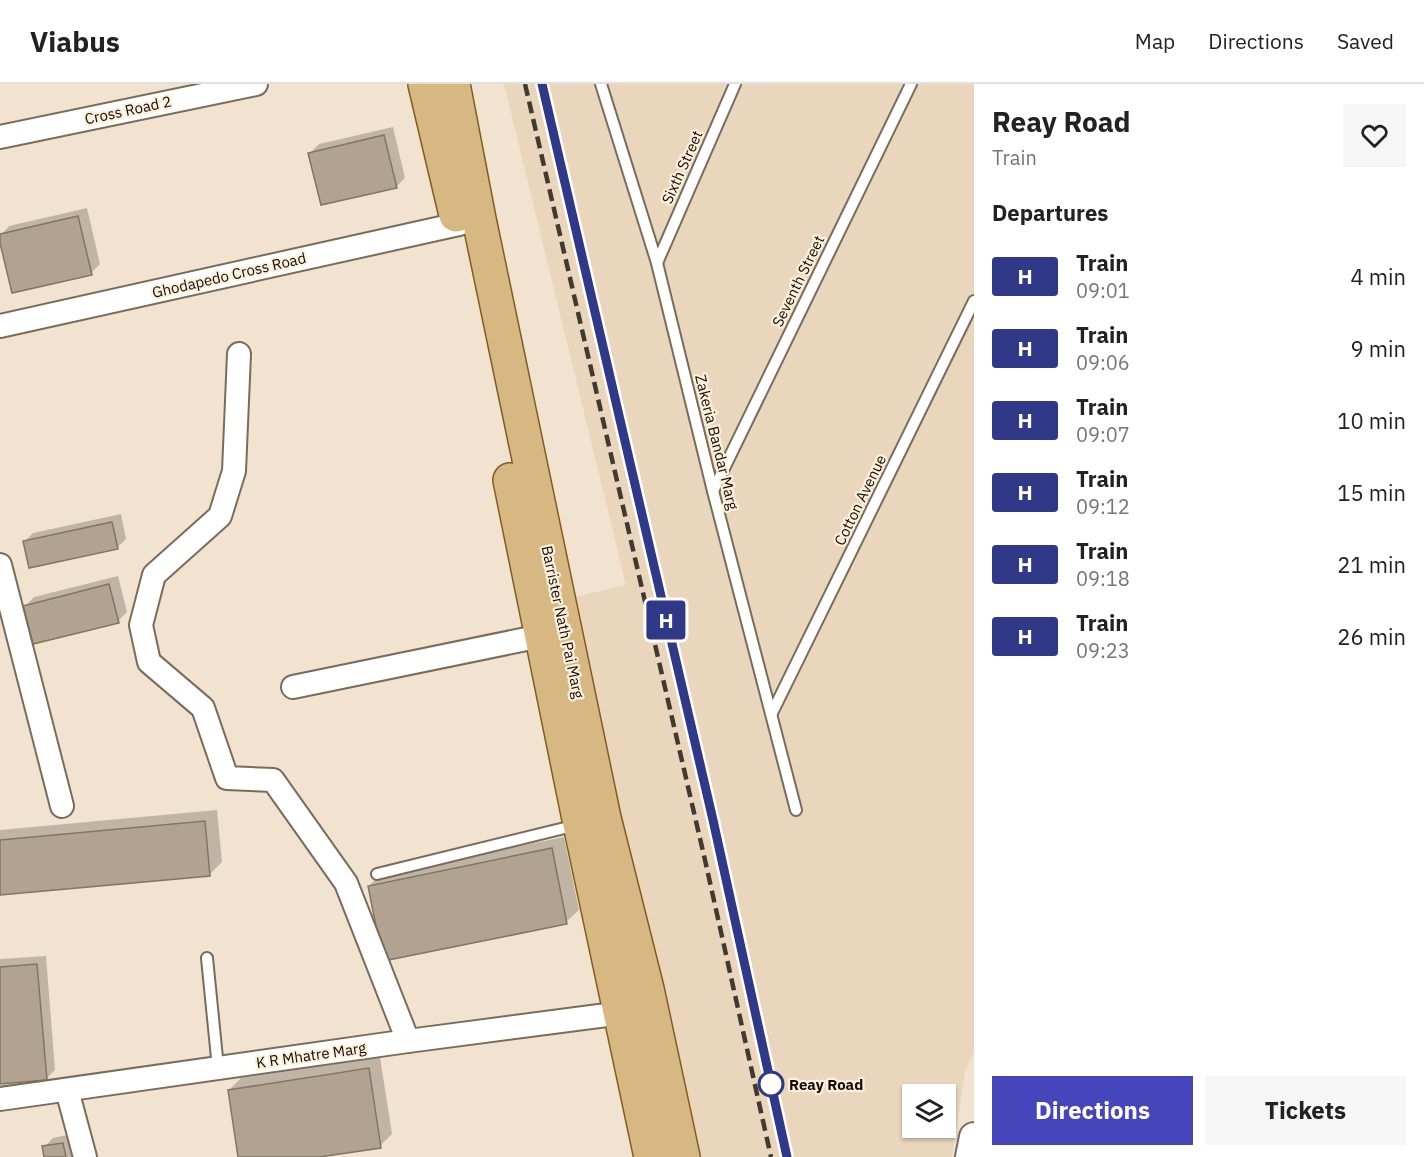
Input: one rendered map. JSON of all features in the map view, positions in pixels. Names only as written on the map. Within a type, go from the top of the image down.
[{"type":"main road","name":"Barrister Nath Pai Marg","points":[[425,84],[455,160],[604,818],[647,989],[683,1157]]},
{"type":"main road","name":"Barrister Nath Pai Marg","points":[[453,84],[459,224],[541,636],[651,1157]]},
{"type":"street","name":"Cross Road 2","points":[[0,137],[256,84]]},
{"type":"street","name":"Ghodapedo Cross Road","points":[[0,326],[459,224]]},
{"type":"street","points":[[239,354],[234,471],[220,516],[154,575],[141,625],[149,662],[203,708],[227,778],[273,780],[346,883],[408,1041]]},
{"type":"street","points":[[0,566],[62,806]]},
{"type":"street","points":[[293,687],[541,636]]},
{"type":"street","name":"K R Mhatre Marg","points":[[0,1100],[408,1041],[622,1013]]},
{"type":"street","points":[[67,1090],[85,1157]]},
{"type":"street","points":[[970,1157],[974,1137]]},
{"type":"lane","name":"Zakeria Bandar Marg","points":[[602,84],[657,263],[713,491],[796,810]]},
{"type":"lane","name":"Sixth Street","points":[[657,263],[735,84]]},
{"type":"lane","name":"Seventh Street","points":[[713,491],[911,84]]},
{"type":"lane","name":"Cotton Avenue","points":[[772,713],[974,301]]},
{"type":"lane","points":[[376,874],[580,824]]},
{"type":"lane","points":[[207,958],[218,1068]]},
{"type":"shaded area","points":[[504,84],[974,84],[974,1052],[965,1072],[956,1131],[956,1084],[902,1084],[902,1138],[955,1138],[952,1157],[697,1157],[566,599],[626,585]]},
{"type":"building","points":[[384,135],[397,188],[321,205],[308,153]]},
{"type":"building","points":[[78,216],[92,275],[12,293],[0,234]]},
{"type":"building","points":[[112,522],[118,549],[29,568],[23,541]]},
{"type":"building","points":[[109,584],[119,623],[33,644],[23,606]]},
{"type":"building","points":[[205,821],[210,876],[0,895],[0,840]]},
{"type":"building","points":[[552,848],[567,924],[383,961],[368,886]]},
{"type":"building","points":[[37,964],[47,1080],[0,1084],[0,967]]},
{"type":"building","points":[[369,1068],[381,1148],[319,1157],[238,1157],[228,1090]]},
{"type":"building","points":[[63,1143],[66,1157],[44,1157],[42,1146]]},
{"type":"railway","points":[[525,84],[705,860],[771,1157]]},
{"type":"railway","points":[[542,84],[713,820],[787,1157]]},
{"type":"train","name":"H","points":[[542,84],[713,820],[787,1157]]},
{"type":"place","name":"Reay Road","points":[[771,1084]]}]
